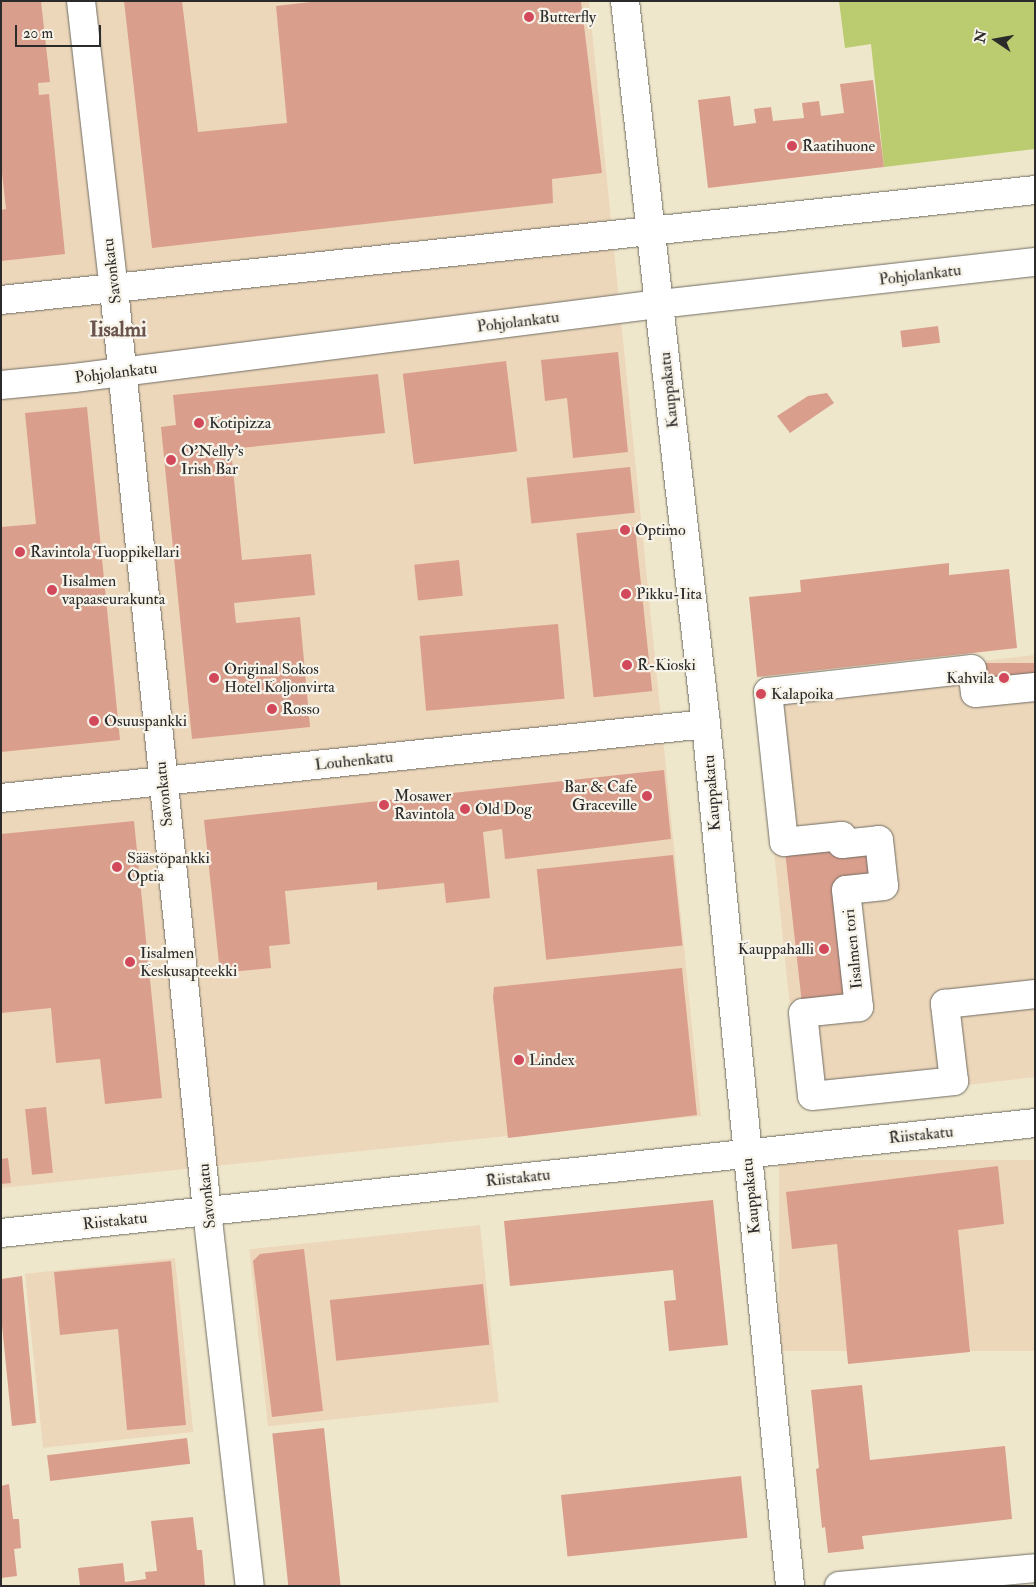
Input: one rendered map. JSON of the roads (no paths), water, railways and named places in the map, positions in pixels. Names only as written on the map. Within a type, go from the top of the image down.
[{"type":"street","name":"Savonkatu","points":[[81,1],[123,372],[163,781],[250,1586]]},
{"type":"street","name":"Kauppakatu","points":[[625,1],[706,724],[790,1586]]},
{"type":"street","points":[[1,300],[1035,190]]},
{"type":"street","name":"Pohjolankatu","points":[[1,385],[123,372],[659,304],[1035,262]]},
{"type":"street","name":"Iisalmen tori","points":[[1035,687],[975,693],[972,670],[768,692],[784,842],[842,836],[842,844],[879,840],[884,886],[846,890],[859,1007],[802,1013],[812,1096],[954,1081],[945,1004],[1035,994]]},
{"type":"street","name":"Louhenkatu","points":[[1,798],[706,724]]},
{"type":"street","name":"Riistakatu","points":[[1,1233],[1035,1123]]},
{"type":"street","points":[[839,1586],[1035,1568]]},
{"type":"place","name":"Butterfly","points":[[529,17]]},
{"type":"place","name":"Raatihuone","points":[[792,146]]},
{"type":"place","name":"Kotipizza","points":[[199,423]]},
{"type":"place","name":"O'Nelly's Irish Bar","points":[[171,460]]},
{"type":"place","name":"Optimo","points":[[625,530]]},
{"type":"place","name":"Ravintola Tuoppikellari","points":[[20,552]]},
{"type":"place","name":"Iisalmen vapaaseurakunta","points":[[52,590]]},
{"type":"place","name":"Pikku-Iita","points":[[626,594]]},
{"type":"place","name":"R-Kioski","points":[[627,665]]},
{"type":"place","name":"Original Sokos Hotel Koljonvirta","points":[[214,678]]},
{"type":"place","name":"Kahvila","points":[[1004,678]]},
{"type":"place","name":"Kalapoika","points":[[761,694]]},
{"type":"place","name":"Rosso","points":[[272,709]]},
{"type":"place","name":"Osuuspankki","points":[[94,721]]},
{"type":"place","name":"Bar & Cafe Graceville","points":[[647,796]]},
{"type":"place","name":"Mosawer Ravintola","points":[[384,805]]},
{"type":"place","name":"Old Dog","points":[[465,809]]},
{"type":"place","name":"Säästöpankki Optia","points":[[117,867]]},
{"type":"place","name":"Kauppahalli","points":[[824,949]]},
{"type":"place","name":"Iisalmen Keskusapteekki","points":[[130,962]]},
{"type":"place","name":"Lindex","points":[[519,1060]]},
{"type":"district","name":"Iisalmi","points":[[118,330]]}]
